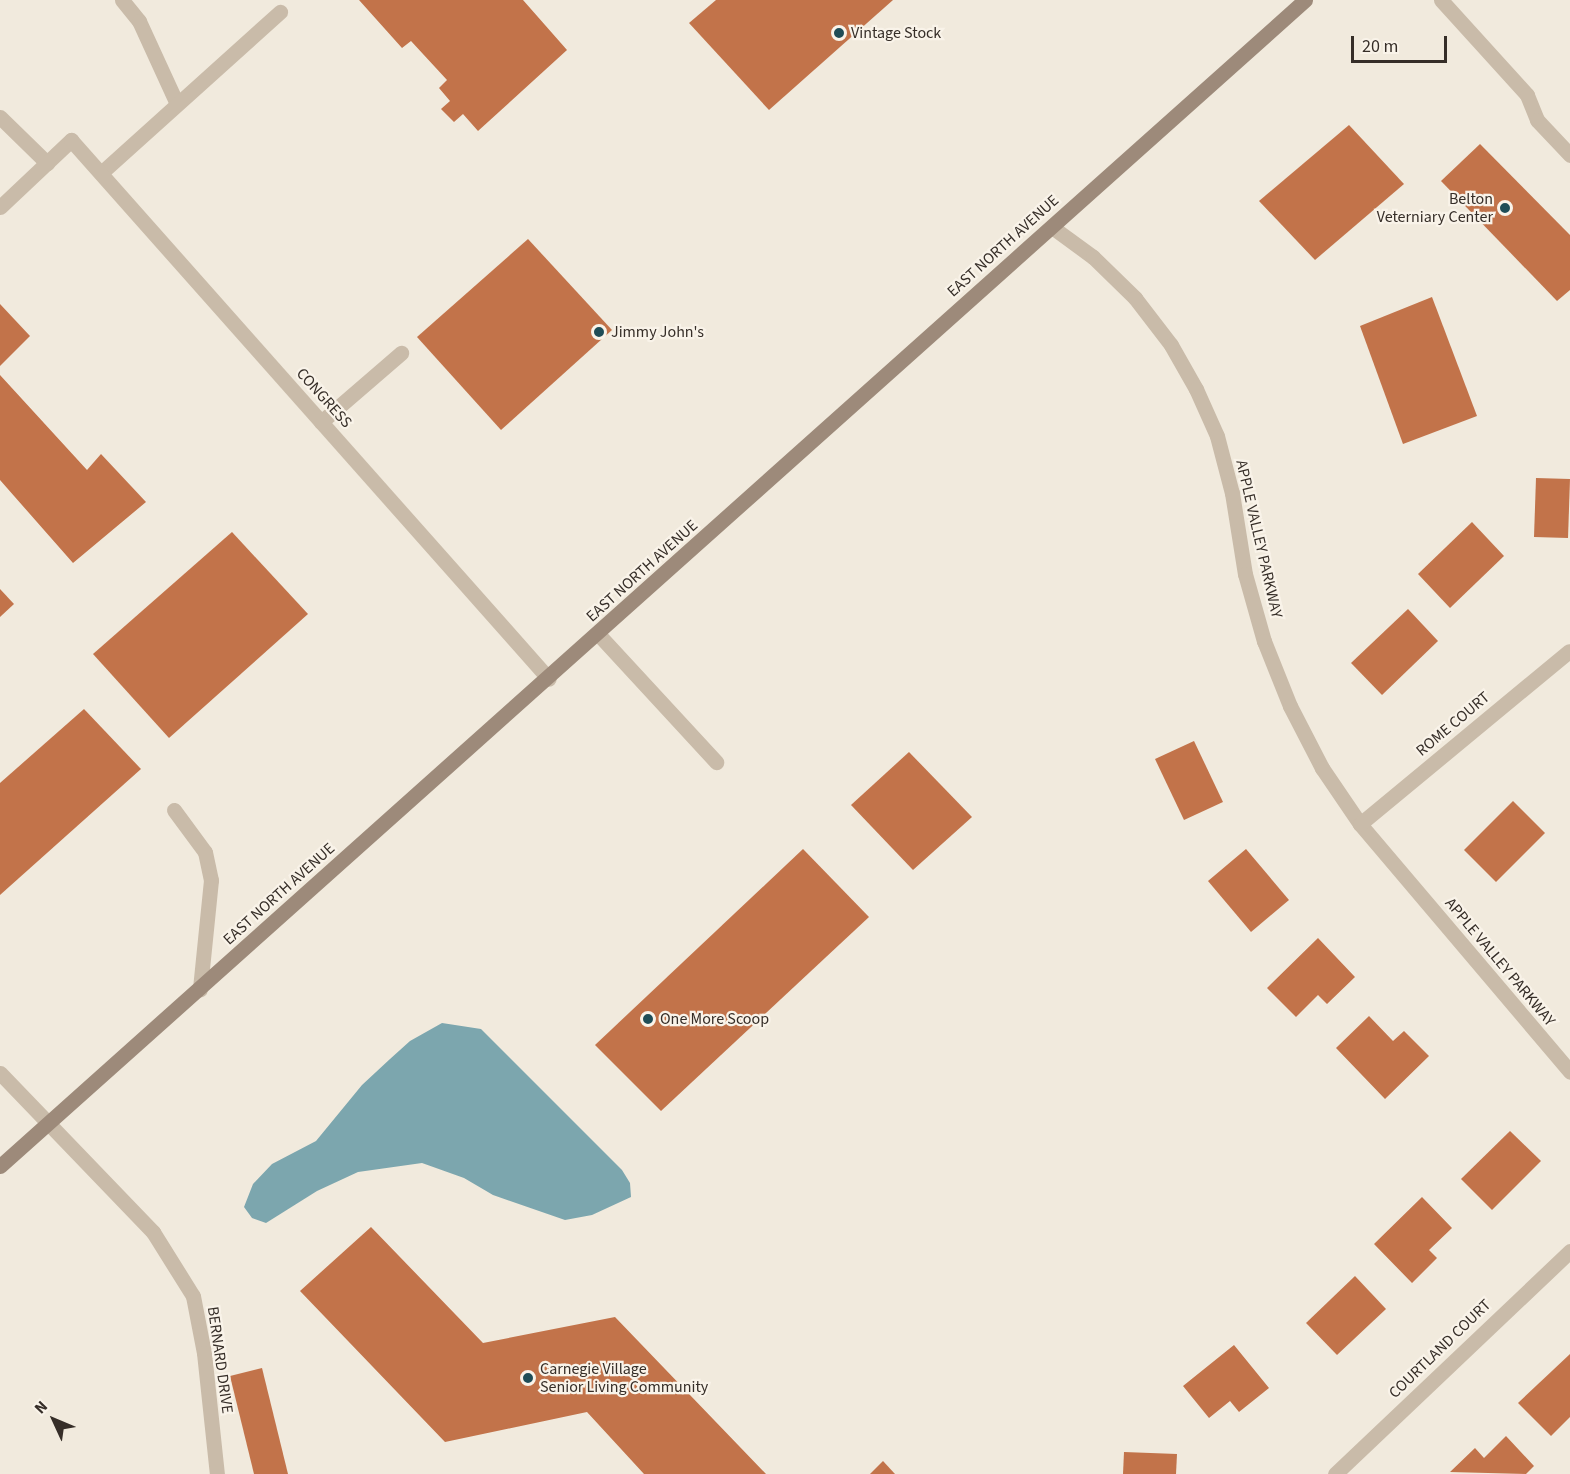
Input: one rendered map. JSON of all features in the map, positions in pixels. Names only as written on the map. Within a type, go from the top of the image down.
[{"type":"main road","name":"EAST NORTH AVENUE","points":[[0,1166],[599,635],[1305,0]]},
{"type":"street","points":[[122,0],[139,21],[177,104]]},
{"type":"street","points":[[1441,0],[1527,95],[1538,120],[1570,155]]},
{"type":"street","points":[[101,173],[280,12]]},
{"type":"street","points":[[0,117],[47,163],[0,207]]},
{"type":"street","name":"CONGRESS","points":[[47,163],[72,140],[549,679]]},
{"type":"street","name":"APPLE VALLEY PARKWAY","points":[[1052,227],[1093,257],[1135,298],[1171,345],[1196,389],[1217,436],[1232,493],[1245,574],[1264,641],[1290,706],[1322,768],[1360,824],[1570,1072]]},
{"type":"street","points":[[321,423],[401,353]]},
{"type":"street","points":[[599,635],[716,762]]},
{"type":"street","name":"ROME COURT","points":[[1360,824],[1569,651]]},
{"type":"street","points":[[174,810],[205,852],[212,880],[200,988]]},
{"type":"street","name":"BERNARD DRIVE","points":[[0,1073],[153,1232],[193,1296],[204,1353],[218,1474]]},
{"type":"street","name":"COURTLAND COURT","points":[[1335,1474],[1570,1251]]},
{"type":"water","points":[[442,1023],[481,1029],[622,1170],[630,1183],[631,1197],[592,1215],[565,1220],[493,1195],[464,1178],[422,1163],[358,1172],[317,1191],[266,1223],[252,1218],[244,1207],[253,1184],[272,1164],[316,1141],[362,1085],[410,1041]]},
{"type":"building","points":[[359,0],[523,0],[567,50],[478,131],[463,114],[454,122],[441,109],[450,101],[439,88],[447,80],[411,41],[402,48]]},
{"type":"building","points":[[716,0],[893,0],[769,110],[689,23]]},
{"type":"building","points":[[1349,125],[1404,184],[1315,260],[1259,201]]},
{"type":"building","name":"Belton Veterniary Center","points":[[1480,144],[1570,235],[1570,290],[1557,301],[1441,181]]},
{"type":"building","points":[[528,239],[612,330],[501,430],[417,337]]},
{"type":"building","points":[[1432,297],[1477,416],[1403,444],[1360,326]]},
{"type":"building","points":[[0,304],[30,336],[0,366]]},
{"type":"building","points":[[0,375],[87,470],[101,454],[146,502],[73,563],[0,480]]},
{"type":"building","points":[[1536,478],[1570,479],[1568,538],[1534,537]]},
{"type":"building","points":[[1472,522],[1504,556],[1450,608],[1418,574]]},
{"type":"building","points":[[232,532],[308,614],[169,738],[93,654]]},
{"type":"building","points":[[0,589],[14,604],[0,617]]},
{"type":"building","points":[[1408,609],[1438,641],[1382,695],[1351,663]]},
{"type":"building","points":[[84,709],[141,769],[0,895],[0,783]]},
{"type":"building","points":[[1194,741],[1223,802],[1184,820],[1155,759]]},
{"type":"building","points":[[909,752],[972,817],[913,870],[851,805]]},
{"type":"building","points":[[1513,801],[1545,833],[1496,882],[1464,850]]},
{"type":"building","points":[[803,849],[869,917],[661,1111],[595,1045]]},
{"type":"building","points":[[1246,849],[1289,900],[1251,932],[1208,881]]},
{"type":"building","points":[[1318,938],[1355,977],[1327,1004],[1318,995],[1296,1017],[1267,988]]},
{"type":"building","points":[[1369,1016],[1393,1041],[1404,1031],[1429,1056],[1385,1099],[1336,1048]]},
{"type":"building","points":[[1510,1131],[1541,1161],[1492,1210],[1461,1179]]},
{"type":"building","points":[[1422,1197],[1452,1228],[1429,1250],[1437,1258],[1412,1283],[1374,1244]]},
{"type":"building","name":"Carnegie Village Senior Living Community","points":[[371,1227],[483,1343],[615,1317],[766,1474],[644,1474],[587,1412],[445,1442],[300,1291]]},
{"type":"building","points":[[1355,1276],[1386,1309],[1337,1355],[1306,1323]]},
{"type":"building","points":[[1234,1345],[1269,1388],[1239,1412],[1230,1401],[1209,1418],[1183,1386]]},
{"type":"building","points":[[1570,1354],[1570,1417],[1551,1436],[1518,1403]]},
{"type":"building","points":[[262,1368],[288,1474],[254,1474],[230,1376]]},
{"type":"building","points":[[1506,1436],[1534,1466],[1526,1474],[1450,1472],[1475,1448],[1484,1458]]},
{"type":"building","points":[[1124,1452],[1177,1454],[1176,1474],[1123,1474]]},
{"type":"building","points":[[883,1461],[895,1474],[870,1474]]},
{"type":"place","name":"Vintage Stock","points":[[839,33]]},
{"type":"place","name":"Belton Veterniary Center","points":[[1505,208]]},
{"type":"place","name":"Jimmy John's","points":[[599,332]]},
{"type":"place","name":"One More Scoop","points":[[648,1019]]},
{"type":"place","name":"Carnegie Village Senior Living Community","points":[[528,1378]]}]
